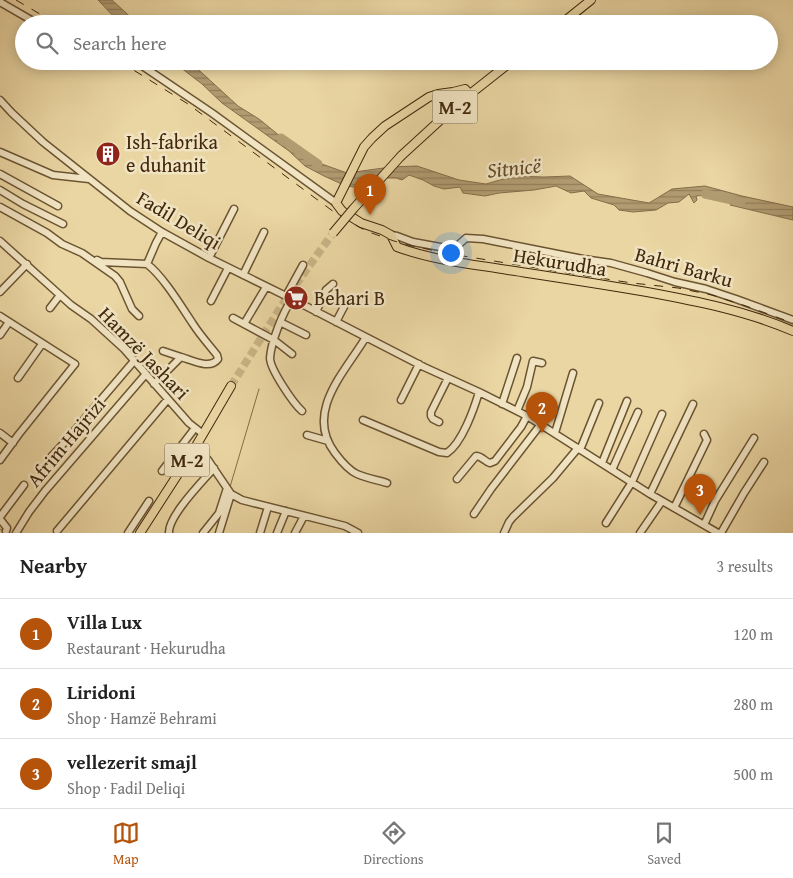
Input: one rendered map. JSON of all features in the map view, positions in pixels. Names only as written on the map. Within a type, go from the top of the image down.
[{"type":"main road","points":[[572,15],[591,0]]},
{"type":"main road","name":"M-2","points":[[333,233],[401,156],[460,102],[467,93],[500,70]]},
{"type":"main road","points":[[453,92],[459,96],[460,102]]},
{"type":"main road","points":[[336,204],[364,147],[384,126],[438,94],[467,93]]},
{"type":"main road","name":"Hekurudha","points":[[336,204],[342,211],[360,223],[391,235],[397,247],[414,253],[682,298],[770,321],[793,331]]},
{"type":"main road","name":"M-2","points":[[140,533],[196,446],[231,386]]},
{"type":"street","points":[[0,2],[22,15]]},
{"type":"street","name":"Hekurudha","points":[[149,70],[212,113],[336,204]]},
{"type":"street","name":"Fadil Deliqi","points":[[0,100],[43,142],[130,211],[162,232],[228,268],[527,416],[650,494],[720,533]]},
{"type":"street","points":[[0,152],[53,175],[90,179]]},
{"type":"street","points":[[0,174],[58,206]]},
{"type":"street","points":[[0,190],[63,224]]},
{"type":"street","points":[[0,208],[62,244],[101,262],[147,264],[169,290],[217,355],[218,359],[213,364],[207,364],[163,351]]},
{"type":"street","points":[[209,258],[234,209]]},
{"type":"street","points":[[147,264],[162,232]]},
{"type":"street","points":[[243,275],[264,232]]},
{"type":"street","name":"Bahri Barku","points":[[391,235],[413,242],[451,249],[466,238],[483,239],[611,263],[706,289],[793,320]]},
{"type":"street","name":"Hamzë Jashari","points":[[0,241],[124,349],[189,423],[203,434]]},
{"type":"street","points":[[82,253],[119,280],[132,309],[140,316]]},
{"type":"street","points":[[0,292],[26,264]]},
{"type":"street","points":[[302,411],[288,393],[270,359],[280,322],[303,265]]},
{"type":"street","name":"Fadil Deliqi","points":[[211,301],[228,268]]},
{"type":"street","points":[[316,312],[326,290],[333,284]]},
{"type":"street","points":[[244,324],[266,287]]},
{"type":"street","points":[[50,308],[60,295]]},
{"type":"street","points":[[336,322],[348,299]]},
{"type":"street","points":[[0,316],[75,364],[0,460]]},
{"type":"street","points":[[233,318],[274,340],[292,354]]},
{"type":"street","points":[[0,335],[9,322]]},
{"type":"street","points":[[280,322],[306,335]]},
{"type":"street","points":[[366,337],[334,387],[326,404],[324,426],[328,441],[334,452],[352,471],[387,483]]},
{"type":"street","points":[[18,378],[42,344]]},
{"type":"street","points":[[154,384],[181,357]]},
{"type":"street","points":[[502,404],[517,358]]},
{"type":"street","points":[[49,459],[134,361]]},
{"type":"street","points":[[517,411],[527,387],[532,361],[542,363]]},
{"type":"street","points":[[401,400],[419,364]]},
{"type":"street","points":[[555,433],[573,373]]},
{"type":"street","name":"Afrim Hajrizi","points":[[16,533],[29,512],[46,491],[146,375]]},
{"type":"street","points":[[439,422],[433,420],[431,412],[448,378]]},
{"type":"street","points":[[363,420],[439,452],[447,453],[453,447],[469,420],[479,392]]},
{"type":"street","points":[[56,532],[168,399]]},
{"type":"street","points":[[602,463],[627,401]]},
{"type":"street","points":[[504,533],[513,517],[553,478],[579,449],[599,403]]},
{"type":"street","points":[[650,494],[693,404]]},
{"type":"street","points":[[612,470],[638,412]]},
{"type":"street","points":[[606,523],[632,482],[662,414]]},
{"type":"street","points":[[457,478],[476,456],[480,456],[488,463],[495,461],[527,416]]},
{"type":"street","points":[[474,514],[541,424]]},
{"type":"street","points":[[162,471],[195,428]]},
{"type":"street","points":[[0,434],[12,443]]},
{"type":"street","points":[[674,508],[707,440],[704,434]]},
{"type":"street","points":[[307,435],[328,441]]},
{"type":"street","points":[[704,525],[715,501],[754,438]]},
{"type":"street","points":[[196,446],[214,468],[229,491],[247,502],[351,528],[358,533]]},
{"type":"street","points":[[720,533],[764,462]]},
{"type":"street","points":[[169,533],[170,526],[178,512],[214,468]]},
{"type":"street","name":"Afrim Hajrizi","points":[[7,532],[0,518],[24,486]]},
{"type":"street","points":[[203,533],[219,513],[229,491]]},
{"type":"street","points":[[218,533],[229,491]]},
{"type":"street","points":[[128,533],[149,501]]},
{"type":"street","points":[[640,533],[662,501]]},
{"type":"street","points":[[260,533],[268,507]]},
{"type":"street","points":[[277,533],[286,511]]},
{"type":"street","points":[[295,533],[304,516]]},
{"type":"street","points":[[0,525],[7,532]]},
{"type":"street","points":[[336,533],[338,525]]},
{"type":"shaded area","points":[[98,0],[112,0],[128,15],[112,15]]},
{"type":"shaded area","points":[[184,70],[199,70],[238,106],[259,119],[302,154],[319,163],[347,173],[391,167],[417,166],[459,180],[486,184],[514,176],[570,176],[598,194],[649,203],[672,189],[705,186],[793,207],[793,220],[730,205],[733,201],[728,196],[718,195],[715,200],[706,195],[696,196],[697,200],[694,203],[689,194],[679,202],[668,203],[656,210],[633,212],[619,210],[614,205],[591,198],[584,191],[571,193],[556,186],[485,196],[463,193],[460,187],[444,189],[409,175],[402,180],[381,178],[361,188],[346,186],[305,166],[289,151],[222,103]]},
{"type":"waterway","name":"Sitnicë","points":[[281,138],[318,164]]},
{"type":"waterway","name":"Sitnicë","points":[[705,194],[741,202]]},
{"type":"waterway","points":[[230,487],[259,389]]},
{"type":"waterway","points":[[0,529],[4,532]]},
{"type":"tunnel","points":[[231,386],[289,294],[333,233]]},
{"type":"railway","points":[[16,0],[42,15]]},
{"type":"railway","points":[[133,70],[188,104],[334,212],[366,231],[408,245],[445,253],[632,283],[678,288],[712,295],[793,323]]},
{"type":"place","name":"Ish-fabrika e duhanit","points":[[108,154]]},
{"type":"place","name":"Villa Lux","points":[[370,215]]},
{"type":"place","name":"Behari B","points":[[296,298]]},
{"type":"place","name":"Liridoni","points":[[542,433]]},
{"type":"place","name":"vellezerit smajl","points":[[700,515]]}]
